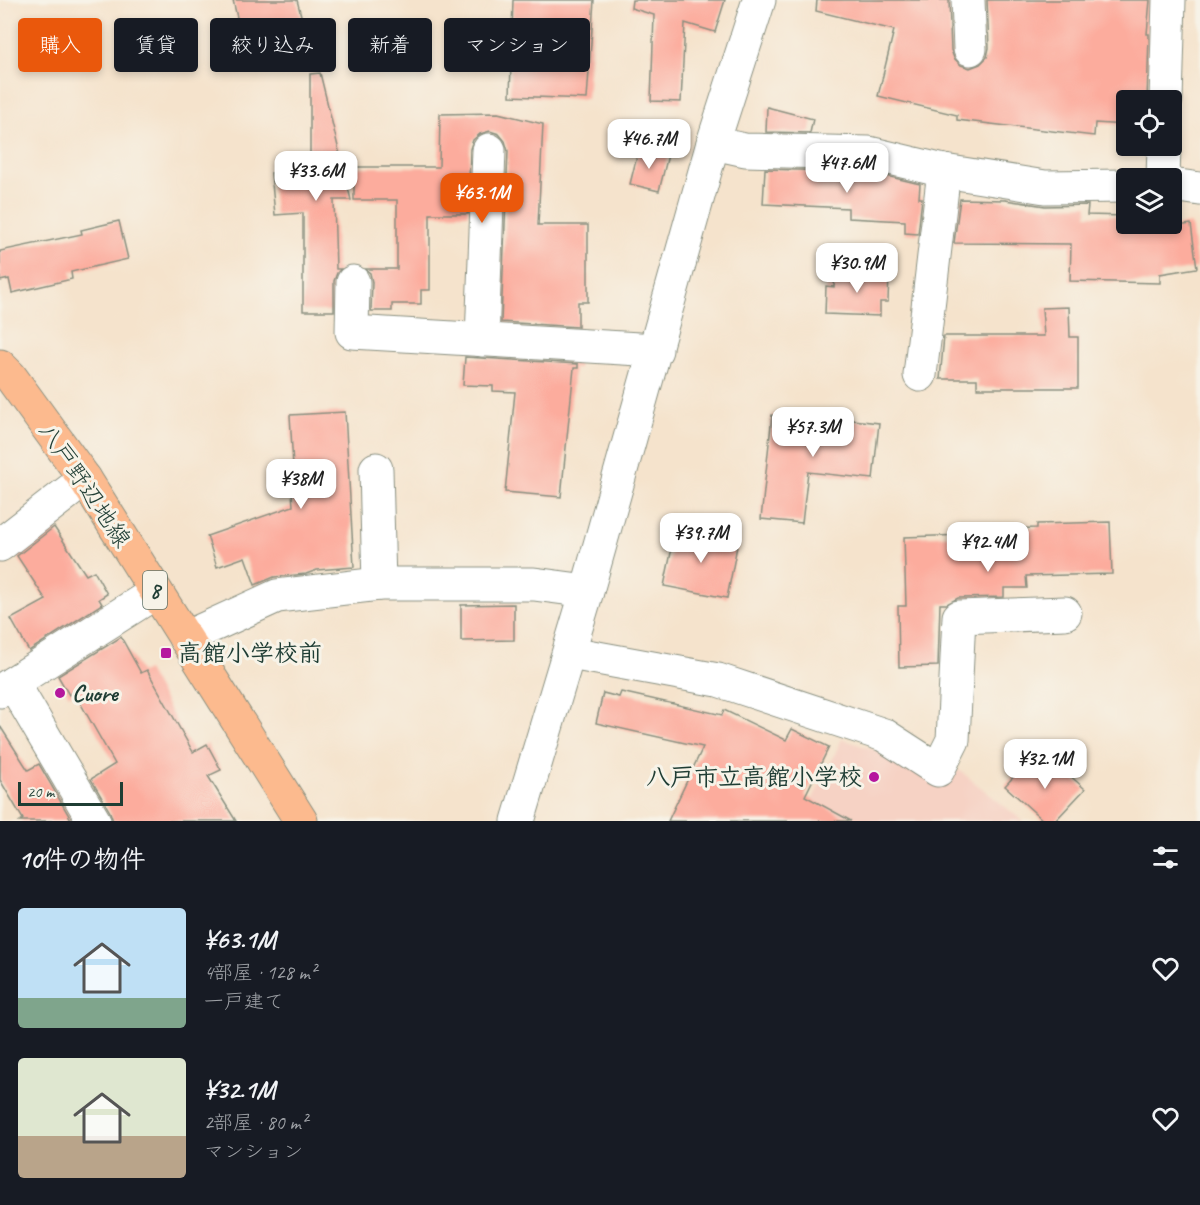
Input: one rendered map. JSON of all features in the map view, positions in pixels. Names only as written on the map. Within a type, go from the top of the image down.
[{"type":"main road","name":"八戸野辺地線","points":[[3,376],[84,479],[301,821]]},
{"type":"street","points":[[518,821],[570,653],[713,143],[759,0]]},
{"type":"street","points":[[968,0],[970,49]]},
{"type":"street","points":[[1166,90],[1169,0]]},
{"type":"street","points":[[713,143],[745,150],[869,153],[944,171],[1045,187],[1116,186]]},
{"type":"street","points":[[482,340],[489,150]]},
{"type":"street","points":[[920,375],[944,171]]},
{"type":"street","points":[[1182,186],[1200,189]]},
{"type":"street","points":[[353,282],[352,332],[656,350]]},
{"type":"street","points":[[376,469],[379,584]]},
{"type":"street","points":[[0,545],[84,479]]},
{"type":"street","points":[[185,638],[277,596],[379,584],[534,584],[587,591]]},
{"type":"street","points":[[94,821],[7,687],[156,592]]},
{"type":"street","points":[[570,653],[718,680],[884,735],[938,770],[953,740],[959,617],[1065,613]]},
{"type":"shaded area","name":"八戸市立高館小学校","points":[[842,739],[878,751],[939,785],[959,770],[1023,821],[802,821]]},
{"type":"building","points":[[233,0],[297,0],[302,18],[237,18]]},
{"type":"building","points":[[513,0],[594,0],[590,57],[590,18],[512,18]]},
{"type":"building","points":[[632,0],[725,0],[715,32],[685,23],[681,102],[651,101],[654,15],[631,8]]},
{"type":"building","points":[[817,0],[949,0],[951,50],[954,58],[961,65],[970,68],[980,64],[987,57],[989,48],[987,0],[1150,0],[1147,34],[1149,34],[1147,90],[1116,90],[1116,124],[1095,123],[1094,136],[957,120],[957,115],[878,96],[894,30],[816,11]]},
{"type":"building","points":[[511,72],[589,72],[587,99],[510,96]]},
{"type":"building","points":[[320,73],[351,200],[334,200],[336,269],[341,269],[334,281],[334,311],[303,311],[303,213],[275,215],[271,173],[310,169],[310,74]]},
{"type":"building","points":[[767,107],[813,119],[810,133],[766,132]]},
{"type":"building","points":[[498,113],[543,124],[538,225],[588,225],[588,302],[578,302],[578,327],[501,322],[508,151],[505,141],[499,134],[490,131],[480,134],[473,140],[470,149],[468,214],[430,214],[430,290],[421,290],[421,304],[392,304],[392,311],[371,311],[372,282],[370,273],[365,269],[397,269],[397,200],[354,200],[354,167],[439,167],[440,114]]},
{"type":"building","points":[[639,148],[668,155],[659,191],[630,184]]},
{"type":"building","points":[[765,169],[882,175],[920,184],[919,198],[922,198],[918,234],[905,233],[905,221],[848,218],[848,208],[763,204]]},
{"type":"building","points":[[960,199],[1005,200],[1045,206],[1088,205],[1087,215],[1116,216],[1116,234],[1182,234],[1182,225],[1191,224],[1197,268],[1160,274],[1160,283],[1070,281],[1071,244],[954,243]]},
{"type":"building","points":[[119,221],[128,259],[71,272],[72,279],[12,293],[9,279],[0,281],[0,251],[82,234],[81,230]]},
{"type":"building","points":[[835,272],[889,273],[888,302],[880,302],[880,316],[825,314],[826,286],[834,287]]},
{"type":"building","points":[[1069,307],[1070,337],[1078,337],[1078,388],[977,388],[977,379],[940,379],[944,336],[1044,336],[1042,308]]},
{"type":"building","points":[[465,357],[578,364],[578,368],[574,368],[561,497],[505,492],[515,392],[493,391],[493,386],[463,385]]},
{"type":"building","points":[[345,412],[354,567],[274,577],[255,585],[245,557],[217,567],[207,536],[293,506],[290,415]]},
{"type":"building","points":[[782,412],[879,423],[873,479],[808,472],[802,523],[761,519],[772,415],[781,416]]},
{"type":"building","points":[[1110,522],[1112,574],[1026,576],[1027,588],[1004,588],[1004,597],[958,598],[947,604],[940,604],[938,666],[899,667],[898,606],[906,606],[904,537],[997,534],[997,529],[1037,528],[1037,524]]},
{"type":"building","points":[[54,527],[86,575],[94,571],[107,594],[99,599],[102,604],[29,651],[11,619],[46,600],[17,556]]},
{"type":"building","points":[[676,529],[738,541],[727,598],[664,586]]},
{"type":"building","points":[[514,604],[514,640],[461,641],[461,605]]},
{"type":"building","points":[[121,637],[141,673],[147,670],[193,752],[207,744],[221,770],[208,776],[236,821],[113,821],[91,779],[115,764],[74,692],[69,695],[58,676]]},
{"type":"building","points":[[621,692],[722,715],[724,710],[786,740],[792,729],[829,747],[805,796],[851,821],[668,821],[703,747],[596,723],[603,693],[619,697]]},
{"type":"building","points":[[0,726],[28,770],[39,764],[72,821],[20,821],[23,819],[0,780]]},
{"type":"building","points":[[1032,757],[1049,773],[1057,764],[1085,789],[1055,821],[1044,821],[1005,786]]},
{"type":"place","name":"高館小学校前","points":[[166,653]]},
{"type":"place","name":"Cuore","points":[[60,693]]},
{"type":"place","name":"八戸市立高館小学校","points":[[874,777]]}]
